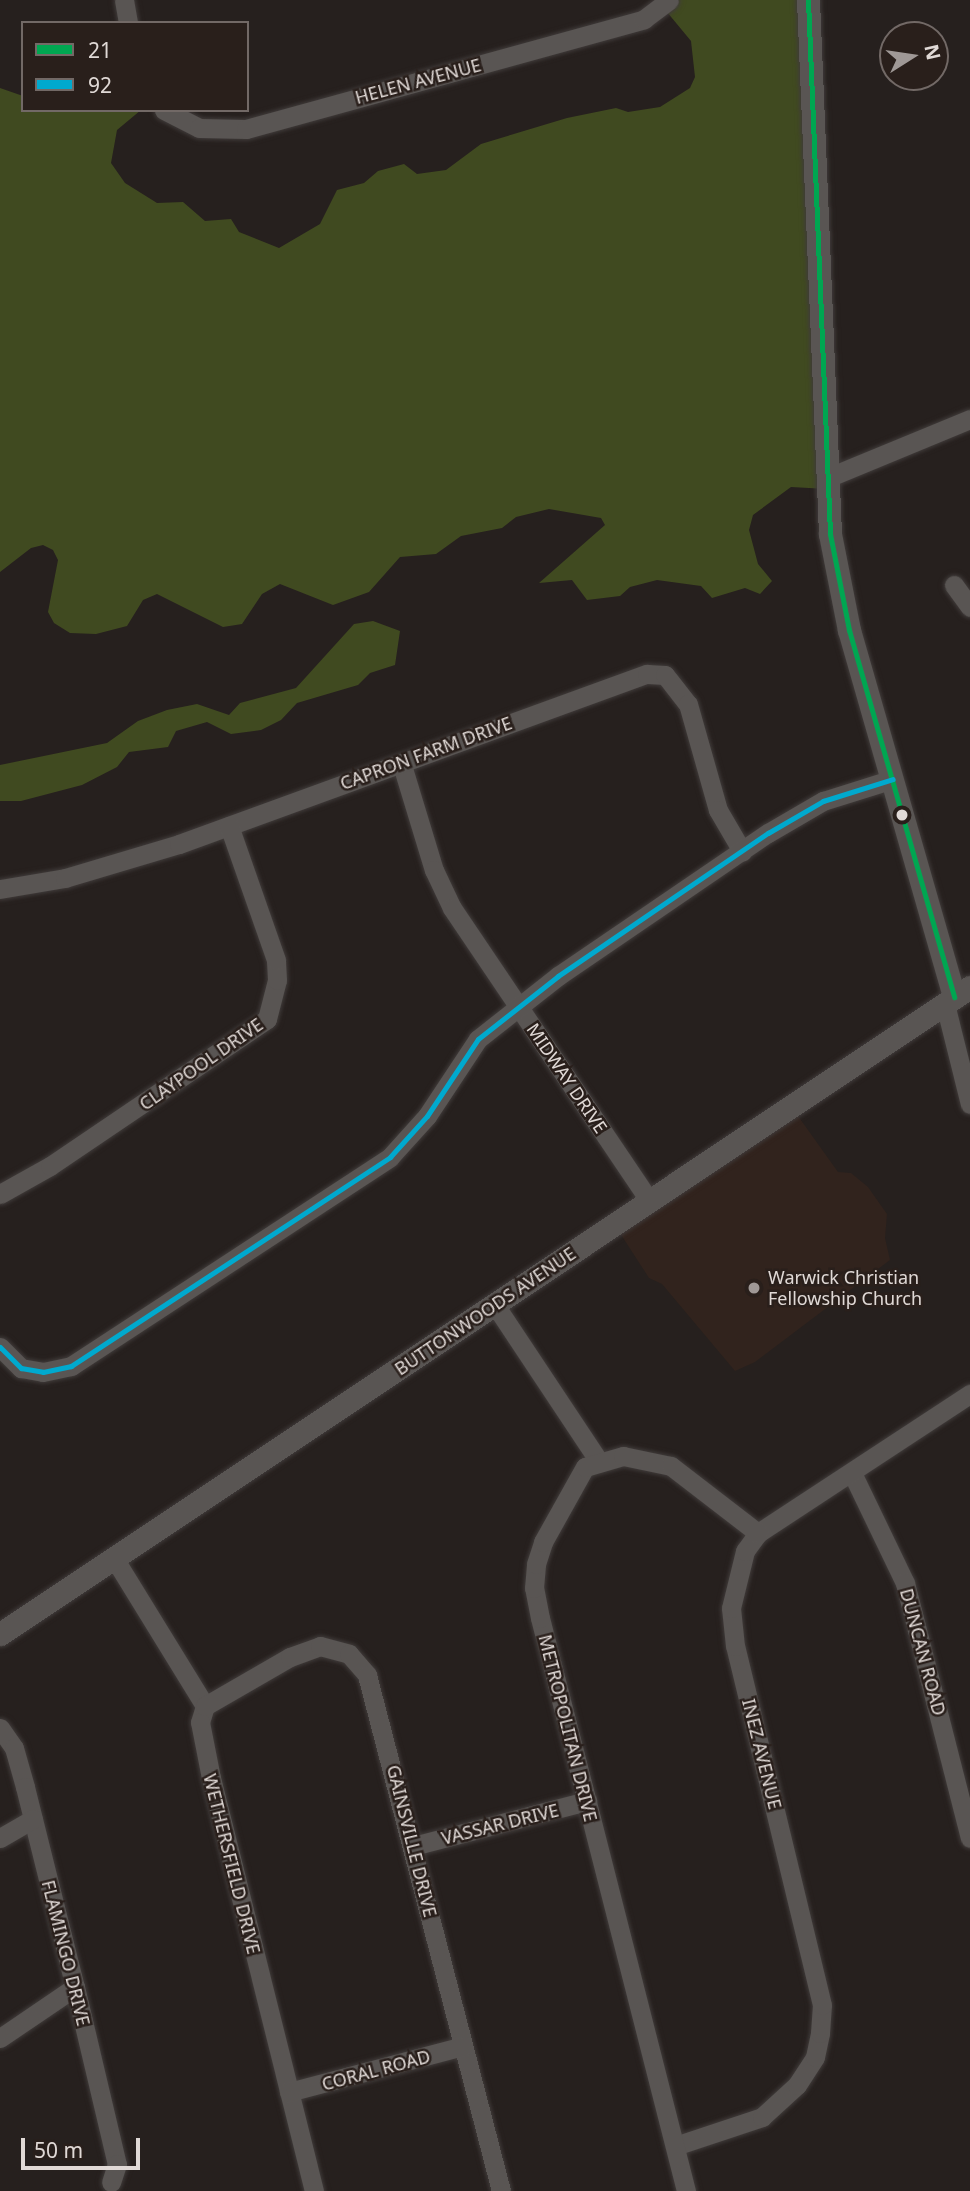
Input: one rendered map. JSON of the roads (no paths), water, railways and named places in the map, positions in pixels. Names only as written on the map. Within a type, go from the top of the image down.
[{"type":"street","points":[[124,0],[128,21]]},
{"type":"street","name":"HELEN AVENUE","points":[[168,112],[199,128],[246,129],[644,19],[669,0]]},
{"type":"street","points":[[808,0],[830,534],[849,630],[956,996],[970,1104]]},
{"type":"street","points":[[827,478],[970,419]]},
{"type":"street","points":[[954,585],[970,607]]},
{"type":"street","name":"CAPRON FARM DRIVE","points":[[0,889],[65,878],[229,826],[401,765],[617,682],[664,675],[678,686],[688,704],[718,810],[742,851]]},
{"type":"street","name":"MIDWAY DRIVE","points":[[401,765],[434,870],[452,908],[649,1200]]},
{"type":"street","points":[[0,1347],[21,1368],[43,1372],[71,1366],[390,1157],[427,1116],[478,1039],[518,1006],[742,851],[822,801],[893,779]]},
{"type":"street","name":"CLAYPOOL DRIVE","points":[[0,1194],[50,1167],[267,1019],[277,980],[276,960],[229,826]]},
{"type":"street","name":"BUTTONWOODS AVENUE","points":[[0,1634],[956,996]]},
{"type":"street","points":[[495,1305],[598,1460],[622,1456],[671,1466],[758,1533]]},
{"type":"street","name":"INEZ AVENUE","points":[[675,2146],[762,2117],[797,2085],[815,2057],[820,2033],[822,2004],[735,1646],[731,1608],[734,1581],[745,1551],[758,1533],[853,1475],[970,1394]]},
{"type":"street","name":"METROPOLITAN DRIVE","points":[[598,1460],[585,1467],[542,1542],[534,1588],[686,2191]]},
{"type":"street","name":"DUNCAN ROAD","points":[[853,1475],[905,1583],[970,1838]]},
{"type":"street","points":[[114,1558],[205,1706]]},
{"type":"street","name":"GAINSVILLE DRIVE","points":[[205,1706],[302,1652],[320,1646],[349,1654],[367,1675],[501,2191]]},
{"type":"street","name":"WETHERSFIELD DRIVE","points":[[205,1706],[200,1723],[205,1751],[314,2191]]},
{"type":"street","name":"FLAMINGO DRIVE","points":[[0,1728],[14,1748],[75,1987],[117,2164],[111,2182]]},
{"type":"street","name":"VASSAR DRIVE","points":[[413,1846],[587,1801]]},
{"type":"street","points":[[0,1838],[33,1819]]},
{"type":"street","points":[[0,2038],[75,1987]]},
{"type":"street","name":"CORAL ROAD","points":[[289,2092],[463,2046]]},
{"type":"place","name":"Warwick Christian Fellowship Church","points":[[754,1288]]}]
